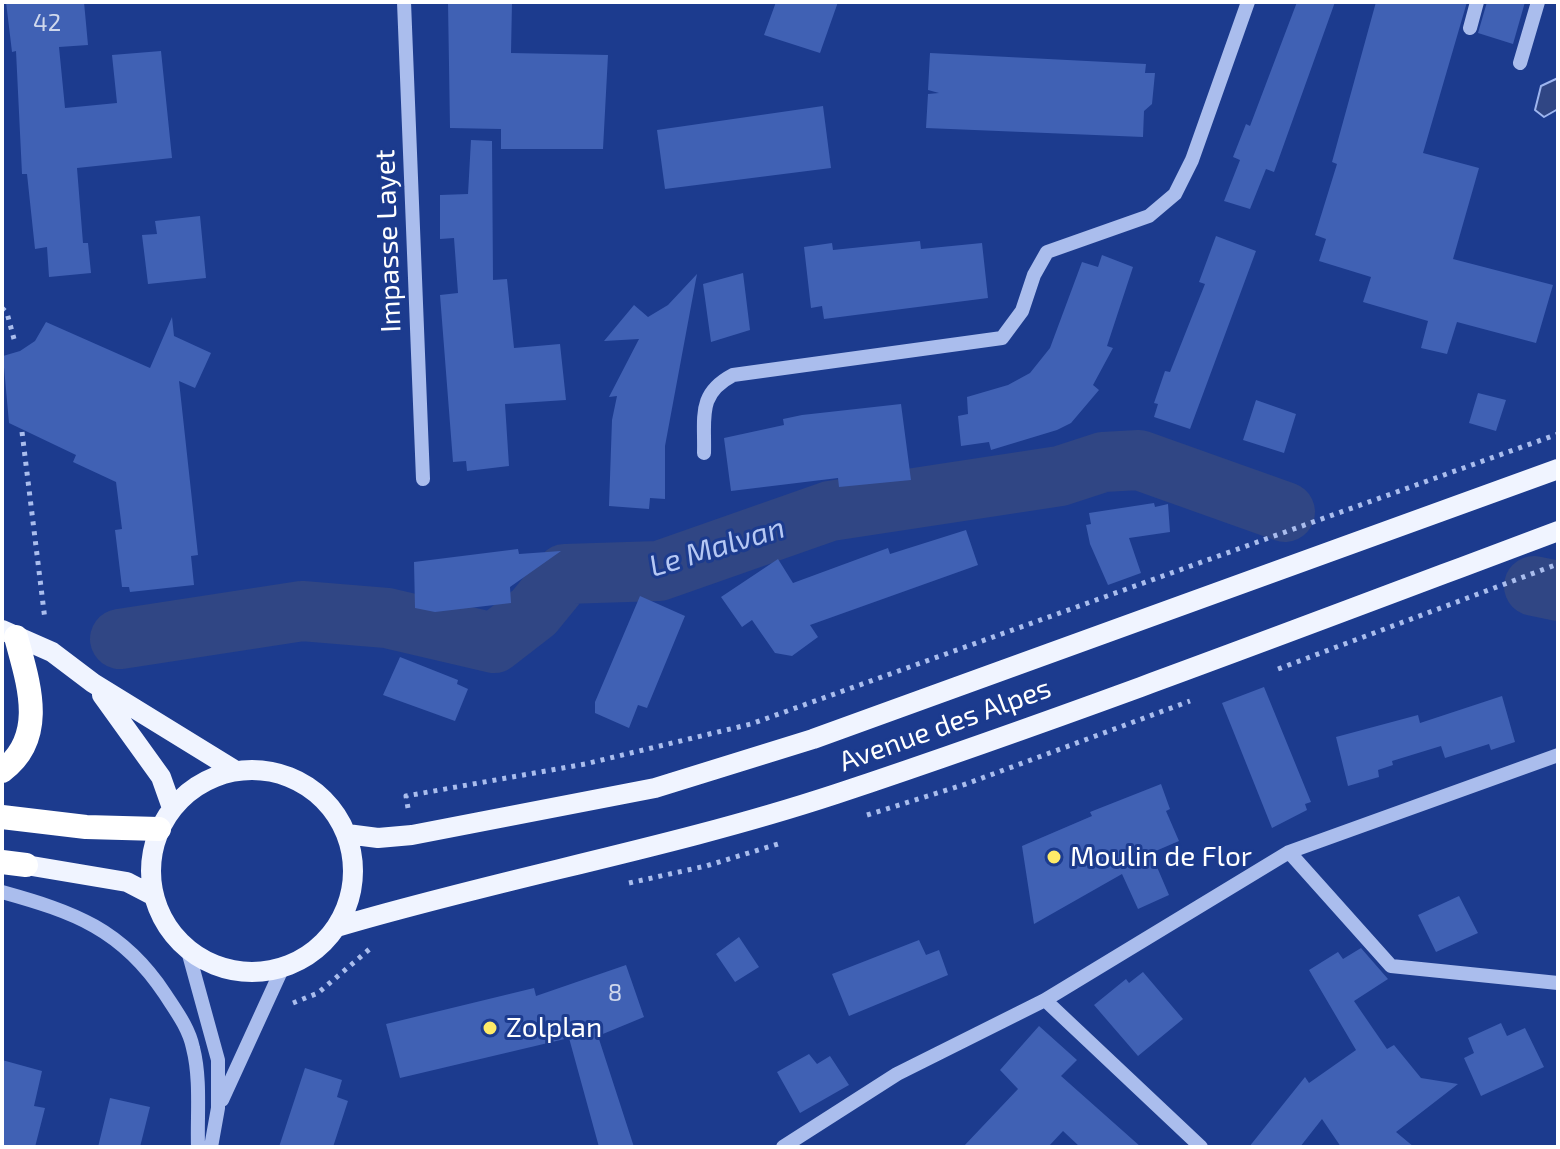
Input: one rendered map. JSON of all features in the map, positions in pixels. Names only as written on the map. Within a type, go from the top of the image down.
[{"type":"highway","points":[[2,771],[24,744],[32,722],[33,700],[9,633]]},
{"type":"highway","points":[[2,817],[86,827],[159,829]]},
{"type":"main road","name":"Avenue des Alpes","points":[[347,834],[378,838],[412,835],[655,788],[813,739],[1558,469]]},
{"type":"main road","name":"Avenue des Alpes","points":[[337,927],[427,900],[629,854],[835,794],[1558,531]]},
{"type":"main road","points":[[9,633],[52,652],[93,683],[236,771]]},
{"type":"main road","points":[[93,683],[140,743],[161,777],[172,808]]},
{"type":"main road","points":[[236,771],[270,771],[303,783],[329,804],[347,834],[353,857],[354,882],[348,905],[337,927],[314,953],[282,969],[238,971],[216,967],[188,951],[172,935],[152,895],[149,872],[159,829],[172,808],[190,790],[212,778],[236,771]]},
{"type":"main road","points":[[14,863],[127,882],[152,895]]},
{"type":"street","name":"Impasse Layet","points":[[404,2],[423,479]]},
{"type":"street","points":[[704,453],[706,398],[714,386],[733,375],[1002,338],[1022,311],[1034,275],[1047,252],[1149,216],[1175,194],[1192,160],[1248,2]]},
{"type":"street","points":[[1470,28],[1477,2]]},
{"type":"street","points":[[1520,63],[1538,2]]},
{"type":"street","points":[[783,1147],[897,1074],[1045,1000],[1289,852],[1558,755]]},
{"type":"street","points":[[1289,852],[1391,966],[1558,983]]},
{"type":"street","points":[[2,872],[14,863]]},
{"type":"street","points":[[2,892],[71,913],[109,932],[134,953],[155,978],[189,1031],[194,1052],[198,1147]]},
{"type":"street","points":[[188,951],[218,1060],[218,1108],[211,1147]]},
{"type":"street","points":[[218,1108],[282,969]]},
{"type":"street","points":[[1045,1000],[1201,1147]]},
{"type":"path","points":[[2,308],[7,313],[14,339]]},
{"type":"path","points":[[22,432],[39,593],[52,652]]},
{"type":"path","points":[[406,796],[585,764],[751,724],[1558,434]]},
{"type":"path","points":[[287,1007],[318,993],[382,940]]},
{"type":"water","points":[[1558,78],[1558,109],[1544,117],[1535,110],[1541,86]]},
{"type":"building","points":[[6,2],[84,2],[88,45],[59,47],[65,108],[117,103],[112,55],[161,51],[172,158],[77,168],[83,243],[88,243],[91,273],[49,277],[47,247],[35,249],[27,174],[22,174],[16,51],[12,52]]},
{"type":"building","points":[[448,2],[512,2],[511,53],[608,55],[603,149],[501,149],[501,129],[450,128]]},
{"type":"building","points":[[776,2],[838,2],[820,53],[764,35]]},
{"type":"building","points":[[1297,2],[1335,2],[1274,172],[1266,169],[1250,209],[1224,201],[1240,160],[1233,157],[1246,124],[1250,126]]},
{"type":"building","points":[[1376,2],[1467,2],[1423,153],[1479,168],[1453,259],[1553,285],[1536,343],[1457,322],[1447,354],[1421,348],[1428,321],[1363,302],[1371,277],[1319,261],[1326,239],[1315,235],[1337,164],[1332,162]]},
{"type":"building","points":[[1487,2],[1525,2],[1513,44],[1478,33]]},
{"type":"building","points":[[930,53],[1146,64],[1145,73],[1155,73],[1152,104],[1144,111],[1143,137],[926,128],[928,94],[939,93],[928,90]]},
{"type":"building","points":[[823,106],[831,168],[665,189],[657,130]]},
{"type":"building","points":[[471,140],[492,141],[493,280],[507,279],[514,348],[560,344],[566,400],[505,404],[509,466],[467,471],[466,461],[453,462],[440,295],[458,293],[454,238],[440,239],[440,195],[468,194]]},
{"type":"building","points":[[200,216],[206,278],[148,284],[142,235],[157,234],[155,221]]},
{"type":"building","points":[[1216,236],[1256,251],[1190,429],[1154,417],[1158,404],[1154,403],[1165,371],[1170,372],[1205,284],[1199,282]]},
{"type":"building","points":[[920,241],[921,249],[982,243],[988,298],[824,319],[822,306],[811,308],[804,247],[832,243],[833,250]]},
{"type":"building","points":[[1102,255],[1133,267],[1107,346],[1113,348],[1093,385],[1099,390],[1071,423],[1057,430],[991,450],[989,442],[961,446],[958,416],[968,414],[967,397],[1008,385],[1030,373],[1050,348],[1082,262],[1098,267]]},
{"type":"building","points":[[743,273],[750,330],[711,342],[703,284]]},
{"type":"building","points":[[697,274],[665,446],[665,499],[650,498],[649,509],[609,506],[612,420],[617,396],[609,397],[639,339],[604,341],[634,305],[648,317],[668,305]]},
{"type":"building","points":[[172,317],[174,336],[211,353],[195,388],[179,381],[198,555],[191,556],[194,585],[130,592],[129,587],[122,587],[115,530],[122,529],[116,482],[73,462],[76,455],[9,423],[3,356],[20,351],[35,341],[46,322],[150,368]]},
{"type":"building","points":[[1478,393],[1506,400],[1496,431],[1469,423]]},
{"type":"building","points":[[1256,400],[1296,414],[1284,453],[1243,440]]},
{"type":"building","points":[[901,404],[911,480],[839,487],[838,478],[731,491],[724,438],[784,425],[783,419],[802,415]]},
{"type":"building","points":[[1154,503],[1155,507],[1168,504],[1170,532],[1129,538],[1141,573],[1108,585],[1090,544],[1086,525],[1091,524],[1089,513]]},
{"type":"building","points":[[966,530],[978,565],[810,625],[818,637],[792,656],[775,653],[752,620],[742,627],[721,597],[778,559],[793,583],[888,548],[890,554]]},
{"type":"building","points":[[518,549],[519,554],[561,551],[510,587],[511,603],[435,612],[415,608],[414,562]]},
{"type":"building","points":[[640,596],[685,616],[647,708],[638,705],[629,728],[595,713],[595,702]]},
{"type":"building","points":[[400,657],[458,680],[457,684],[468,689],[455,721],[383,695]]},
{"type":"building","points":[[1264,687],[1311,802],[1305,804],[1307,810],[1272,828],[1222,703]]},
{"type":"building","points":[[1502,696],[1515,742],[1491,750],[1489,744],[1445,758],[1441,746],[1392,761],[1393,765],[1378,770],[1379,777],[1348,786],[1336,737],[1418,715],[1420,723]]},
{"type":"building","points":[[1161,784],[1170,809],[1166,811],[1179,841],[1151,853],[1169,895],[1138,909],[1122,874],[1034,924],[1022,846],[1092,816],[1090,812]]},
{"type":"building","points":[[1459,896],[1478,933],[1436,952],[1418,915]]},
{"type":"building","points":[[739,937],[759,967],[735,982],[716,954]]},
{"type":"building","points":[[919,940],[926,955],[939,950],[948,975],[849,1016],[832,974]]},
{"type":"building","points":[[1361,948],[1388,979],[1354,1001],[1387,1049],[1394,1045],[1421,1078],[1458,1084],[1396,1132],[1414,1147],[1341,1147],[1322,1119],[1300,1147],[1249,1147],[1305,1077],[1309,1083],[1356,1050],[1309,970],[1338,952],[1343,959]]},
{"type":"building","points":[[626,965],[644,1017],[598,1036],[634,1147],[599,1147],[569,1038],[400,1078],[386,1024],[534,988],[536,996]]},
{"type":"building","points":[[1143,972],[1183,1019],[1138,1056],[1094,1005],[1126,979],[1129,983]]},
{"type":"building","points":[[1501,1023],[1507,1036],[1525,1028],[1544,1067],[1481,1096],[1464,1058],[1474,1053],[1468,1038]]},
{"type":"building","points":[[1039,1026],[1077,1060],[1061,1076],[1141,1147],[1080,1147],[1063,1131],[1048,1147],[963,1147],[1018,1089],[1000,1070]]},
{"type":"building","points":[[809,1054],[817,1064],[830,1056],[849,1085],[800,1113],[777,1072]]},
{"type":"building","points":[[2,1060],[42,1071],[34,1106],[45,1108],[35,1147],[2,1147]]},
{"type":"building","points":[[305,1068],[342,1080],[337,1097],[348,1101],[333,1147],[279,1147]]},
{"type":"building","points":[[110,1098],[150,1107],[140,1147],[98,1147]]},
{"type":"waterway","name":"Le Malvan","points":[[120,639],[302,611],[387,618],[494,643],[534,612],[565,574],[659,571],[830,511],[1060,476],[1103,462],[1139,460],[1285,512]]},
{"type":"waterway","name":"Le Malvan","points":[[1534,586],[1558,591]]},
{"type":"place","name":"Moulin de Flor","points":[[1054,857]]},
{"type":"place","name":"Zolplan","points":[[490,1028]]}]
